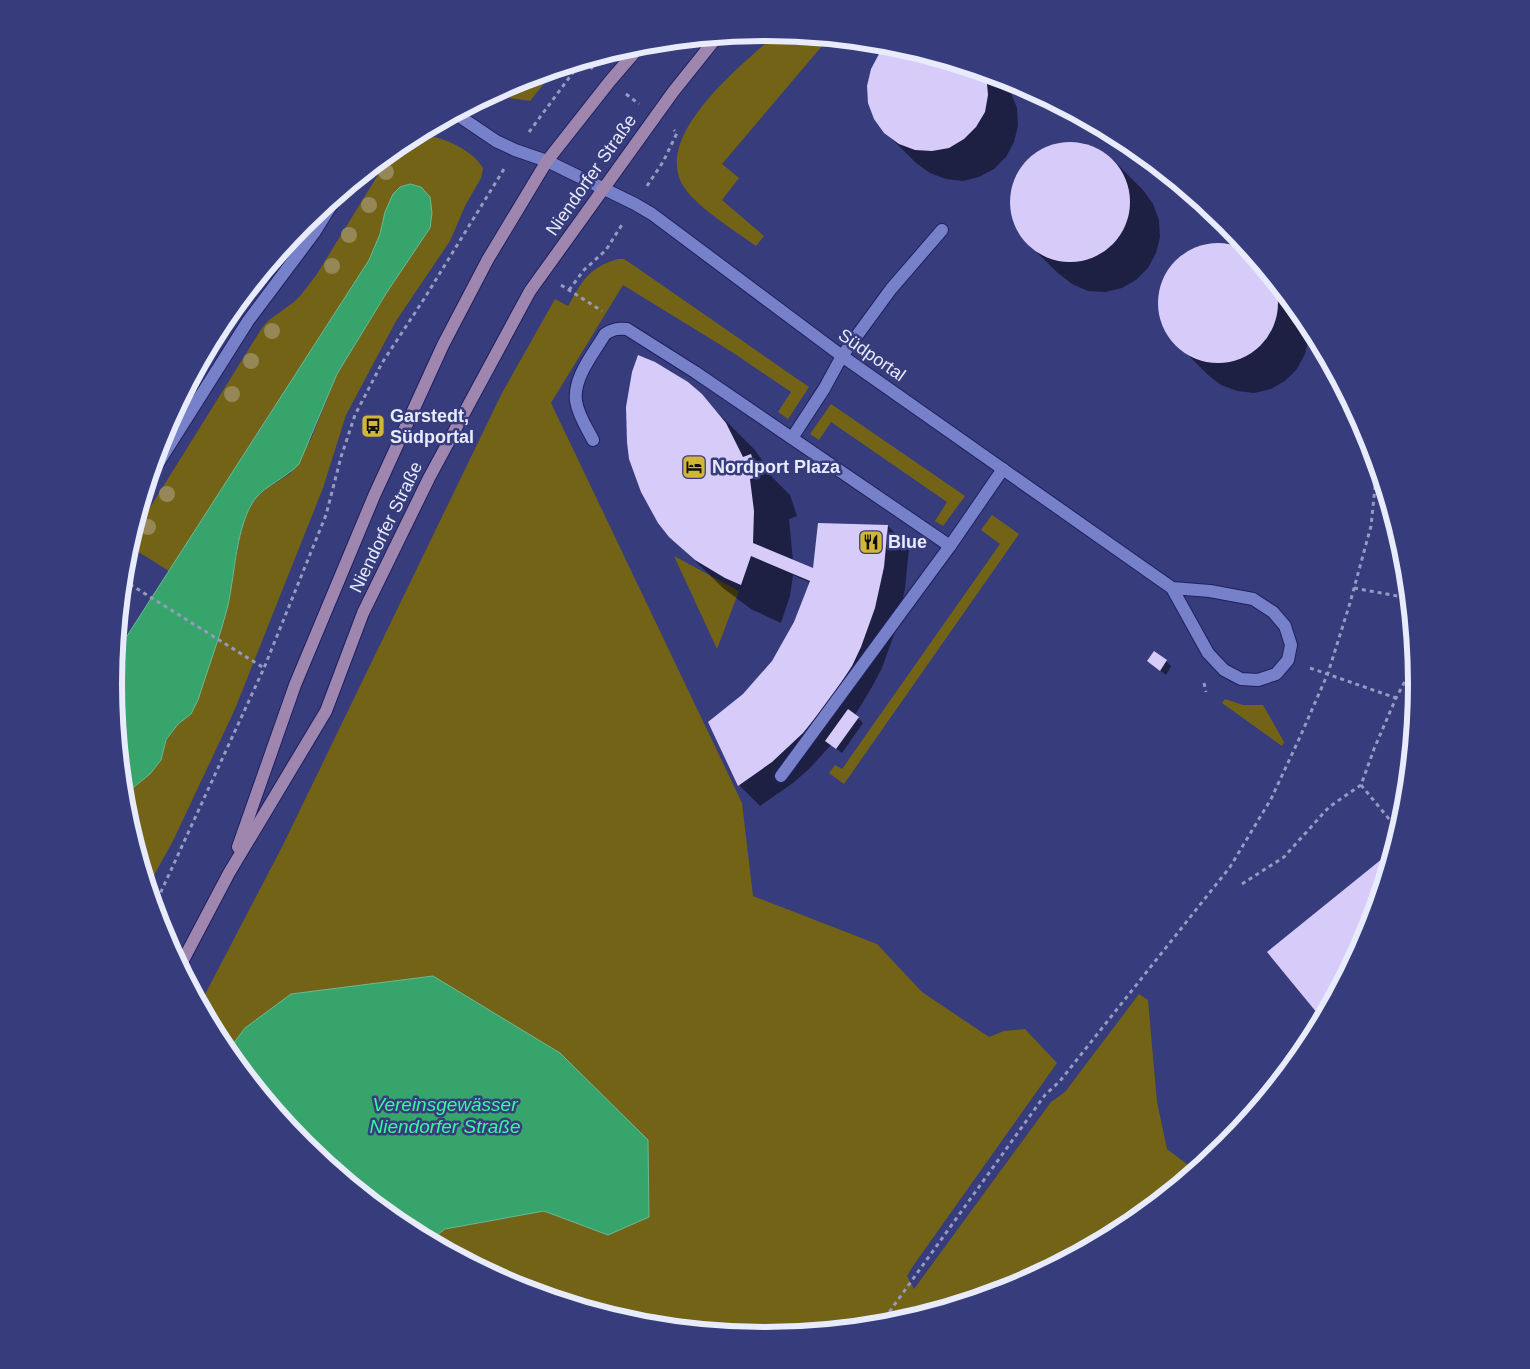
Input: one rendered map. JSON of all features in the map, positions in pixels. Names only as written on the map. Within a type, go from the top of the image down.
[{"type":"main road","name":"Niendorfer Straße","points":[[184,959],[229,873],[326,711],[363,613],[429,478],[530,291],[673,92],[711,44]]},
{"type":"main road","name":"Niendorfer Straße","points":[[229,873],[295,685],[389,461],[443,345],[483,268],[547,161],[633,56]]},
{"type":"street","name":"Südportal","points":[[461,118],[496,141],[547,161],[604,188],[652,214],[842,356],[1172,588],[1208,653],[1224,670],[1241,679],[1258,680],[1276,674],[1288,660],[1292,645],[1285,626],[1273,612],[1253,599],[1172,588]]},
{"type":"street","points":[[167,450],[248,321],[323,218]]},
{"type":"street","points":[[792,438],[824,389],[842,356],[891,289],[942,230]]},
{"type":"street","points":[[593,440],[576,402],[576,390],[579,379],[605,334],[619,328],[627,329],[695,372],[950,546]]},
{"type":"street","points":[[781,776],[950,546],[1003,468]]},
{"type":"path","points":[[588,66],[595,71]]},
{"type":"path","points":[[158,897],[264,668],[326,515],[341,457],[355,415],[382,363],[516,150],[576,70]]},
{"type":"path","points":[[663,162],[677,132]]},
{"type":"path","points":[[468,229],[474,233]]},
{"type":"path","points":[[569,290],[584,270],[606,250],[609,244]]},
{"type":"path","points":[[563,287],[593,306]]},
{"type":"path","points":[[887,1316],[1045,1095],[1060,1081],[1230,867],[1271,799],[1328,673],[1371,526],[1376,485]]},
{"type":"path","points":[[130,584],[264,668]]},
{"type":"path","points":[[1354,588],[1402,597]]},
{"type":"path","points":[[1310,668],[1396,698]]},
{"type":"path","points":[[1242,884],[1284,857],[1329,807],[1361,785],[1396,698],[1408,676]]},
{"type":"path","points":[[1361,785],[1393,823]]},
{"type":"shaded area","points":[[768,41],[823,45],[722,164],[739,178],[722,200],[764,236],[756,246],[715,217],[695,200],[681,182],[677,162],[681,142],[692,121],[707,100]]},
{"type":"shaded area","points":[[548,79],[530,101],[505,96]]},
{"type":"shaded area","points":[[430,136],[440,138],[465,150],[483,168],[481,178],[465,206],[450,241],[396,321],[346,415],[323,488],[235,709],[173,841],[152,878],[134,810],[131,790],[150,774],[161,760],[166,741],[178,724],[191,714],[227,606],[243,521],[255,499],[267,488],[290,474],[311,439],[337,374],[387,292],[430,228],[421,187],[410,184],[400,187],[385,212],[380,234],[369,260],[169,571],[136,550],[144,516],[262,328],[269,320],[294,302],[317,274],[383,167]]},
{"type":"shaded area","points":[[624,259],[809,387],[788,419],[778,412],[791,392],[732,352],[623,285],[551,403],[742,803],[753,896],[877,944],[922,992],[989,1037],[1004,1031],[1025,1029],[1057,1063],[913,1266],[907,1276],[914,1289],[1051,1102],[1065,1092],[1139,994],[1148,1000],[1157,1102],[1167,1149],[1190,1167],[1157,1195],[1087,1242],[1011,1279],[972,1294],[931,1306],[849,1322],[765,1328],[681,1322],[640,1315],[558,1294],[519,1279],[435,1237],[445,1229],[544,1211],[608,1235],[245,1028],[232,1045],[203,997],[282,847],[502,393],[555,299],[568,306],[587,276],[600,266]]},
{"type":"shaded area","points":[[831,404],[965,496],[943,526],[935,521],[947,502],[831,422],[819,440],[810,434]]},
{"type":"shaded area","points":[[992,515],[1019,534],[844,784],[829,773],[835,765],[842,769],[1000,544],[981,530]]},
{"type":"shaded area","points":[[674,556],[739,591],[717,649]]},
{"type":"shaded area","points":[[1225,699],[1243,705],[1263,705],[1284,742],[1282,746],[1222,703]]},
{"type":"shaded area","points":[[1406,737],[1396,810],[1397,791]]},
{"type":"water","points":[[410,184],[421,187],[430,197],[432,213],[430,228],[387,292],[337,374],[299,464],[260,494],[249,510],[240,536],[225,617],[198,700],[191,714],[178,724],[166,740],[161,760],[150,774],[131,790],[123,727],[123,642],[369,260],[380,234],[385,212],[393,194],[400,187]]},
{"type":"water","name":"Vereinsgewässer Niendorfer Straße","points":[[433,976],[560,1053],[648,1140],[649,1217],[608,1235],[544,1211],[445,1229],[435,1237],[373,1195],[310,1139],[281,1109],[232,1045],[245,1028],[291,994]]},
{"type":"building","points":[[881,52],[890,54],[931,63],[987,81],[988,95],[985,112],[976,127],[964,139],[949,148],[932,151],[915,150],[899,144],[884,133],[874,119],[868,103],[867,86],[871,69]]},
{"type":"building","points":[[1070,142],[1093,146],[1113,159],[1126,179],[1130,202],[1126,225],[1113,245],[1093,258],[1070,262],[1047,258],[1027,245],[1014,225],[1010,202],[1014,179],[1027,159],[1047,146]]},
{"type":"building","points":[[1218,243],[1235,246],[1277,296],[1277,315],[1268,336],[1251,353],[1230,362],[1206,362],[1185,353],[1168,336],[1159,315],[1159,291],[1168,270],[1185,253],[1206,244]]},
{"type":"building","points":[[638,355],[655,362],[688,382],[702,394],[726,423],[743,457],[751,454],[758,477],[750,479],[754,511],[753,543],[813,568],[818,523],[888,525],[884,567],[875,608],[852,666],[829,701],[803,733],[772,762],[738,786],[708,722],[743,694],[772,661],[794,622],[810,581],[751,556],[741,585],[695,560],[669,537],[658,523],[641,492],[629,459],[626,407],[632,372]]},
{"type":"building","points":[[1154,651],[1167,660],[1160,671],[1147,661]]},
{"type":"building","points":[[848,709],[859,717],[836,749],[825,741]]},
{"type":"building","points":[[1384,857],[1359,931],[1342,969],[1317,1013],[1267,952]]},
{"type":"place","name":"Garstedt, Südportal","points":[[373,426]]},
{"type":"place","name":"Nordport Plaza","points":[[694,467]]},
{"type":"place","name":"Blue","points":[[871,542]]}]
